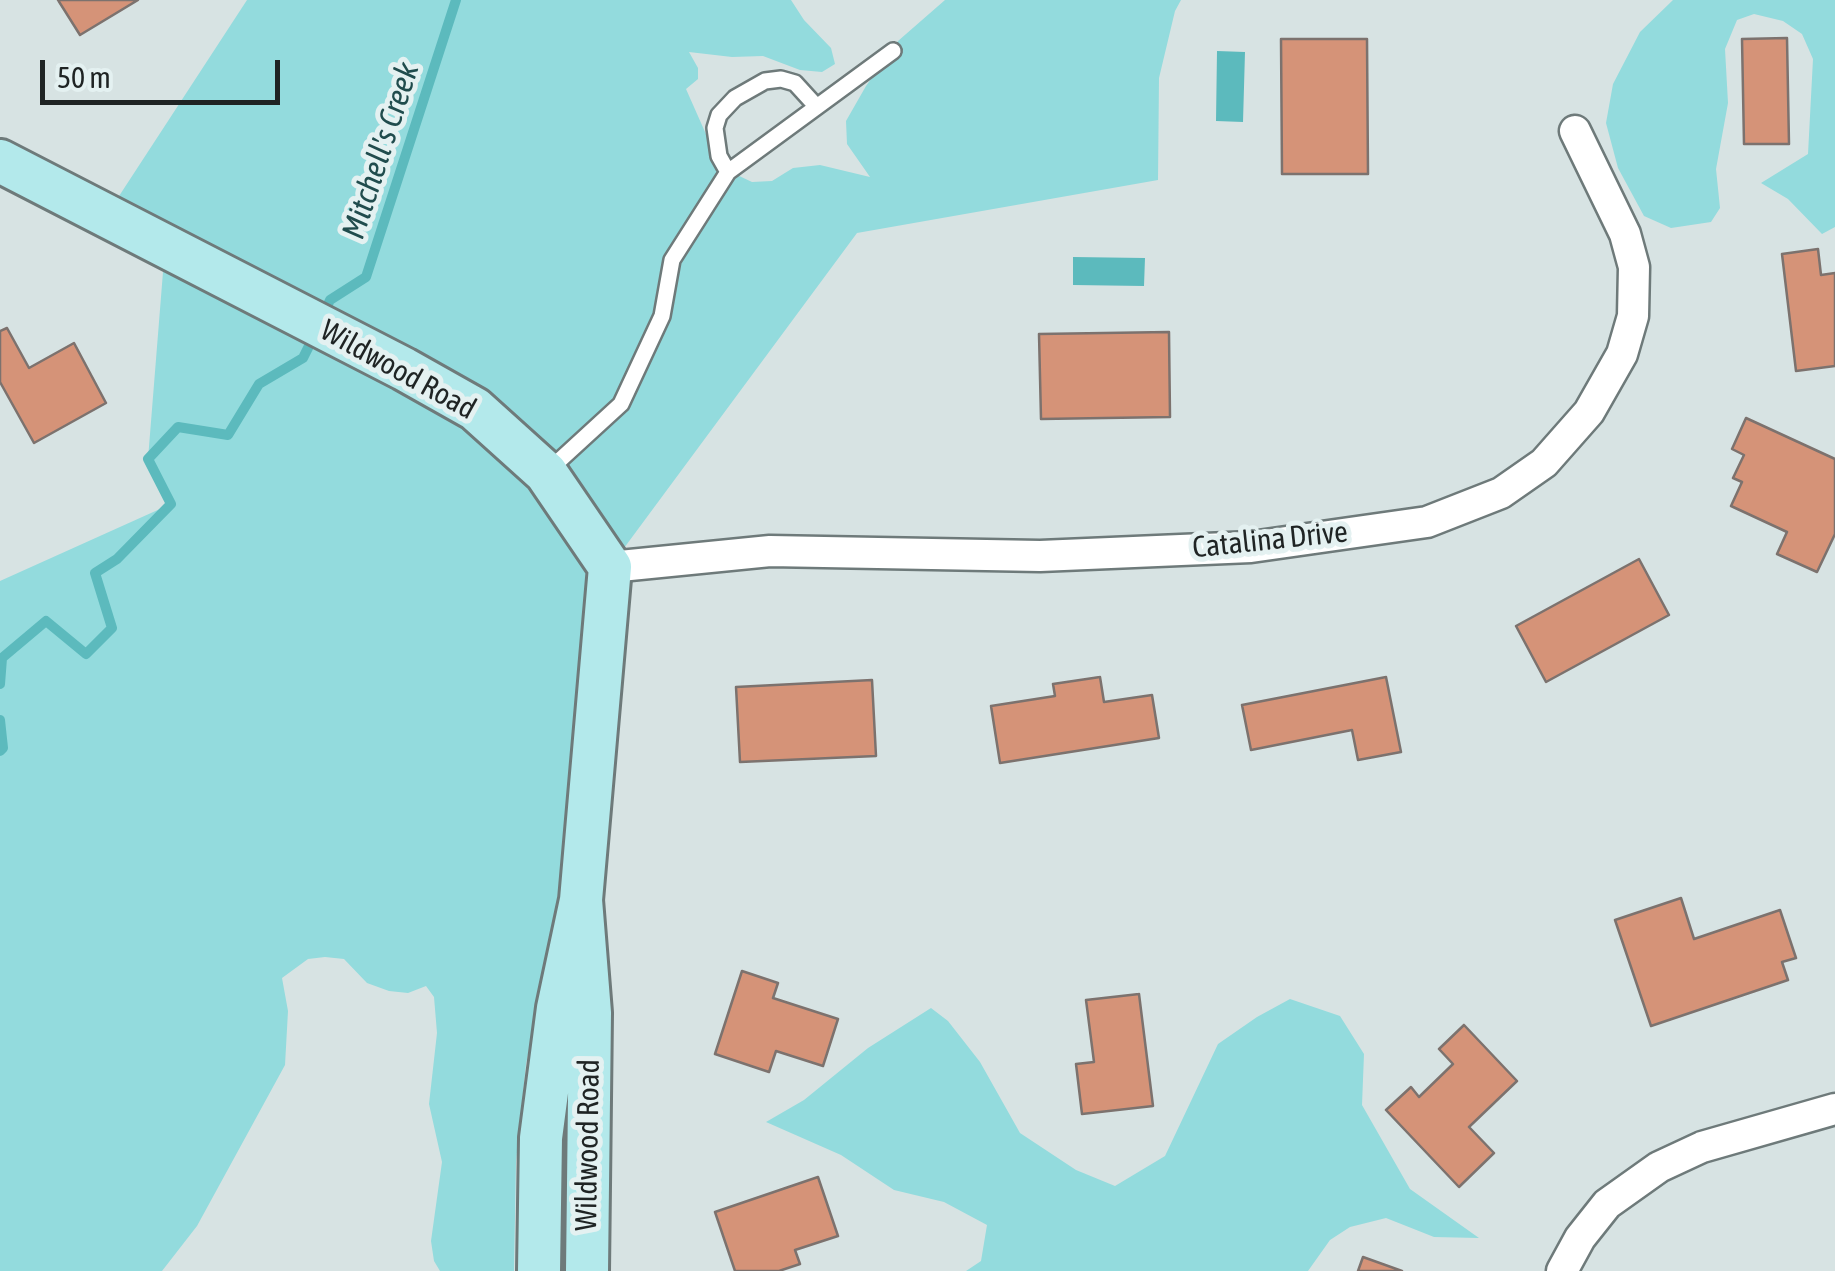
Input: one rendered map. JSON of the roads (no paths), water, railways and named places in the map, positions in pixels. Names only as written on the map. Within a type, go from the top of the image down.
[{"type":"street","name":"Catalina Drive","points":[[610,568],[770,552],[1040,556],[1251,547],[1427,522],[1501,494],[1544,463],[1589,412],[1622,354],[1633,316],[1634,267],[1626,234],[1575,131]]},
{"type":"street","name":"Wildwood Road","points":[[0,161],[404,369],[475,410],[546,474],[610,568],[582,900],[558,1008],[541,1138],[539,1271]]},
{"type":"street","name":"Wildwood Road","points":[[582,900],[590,1013],[587,1271]]},
{"type":"street","points":[[1562,1271],[1580,1238],[1607,1204],[1659,1166],[1702,1147],[1835,1109]]},
{"type":"lane","points":[[546,474],[621,404],[662,316],[672,260],[728,172],[894,51]]},
{"type":"lane","points":[[728,172],[719,156],[716,128],[725,106],[735,98],[765,81],[780,79],[795,83],[816,106]]},
{"type":"waterway","name":"Mitchell's Creek","points":[[323,315],[330,300],[366,277],[456,0]]},
{"type":"waterway","name":"Mitchell's Creek","points":[[0,684],[2,658],[46,621],[86,654],[112,628],[95,573],[117,559],[171,504],[148,459],[178,427],[228,435],[259,384],[303,358],[314,336]]},
{"type":"waterway","name":"Mitchell's Creek","points":[[0,720],[0,751]]}]
